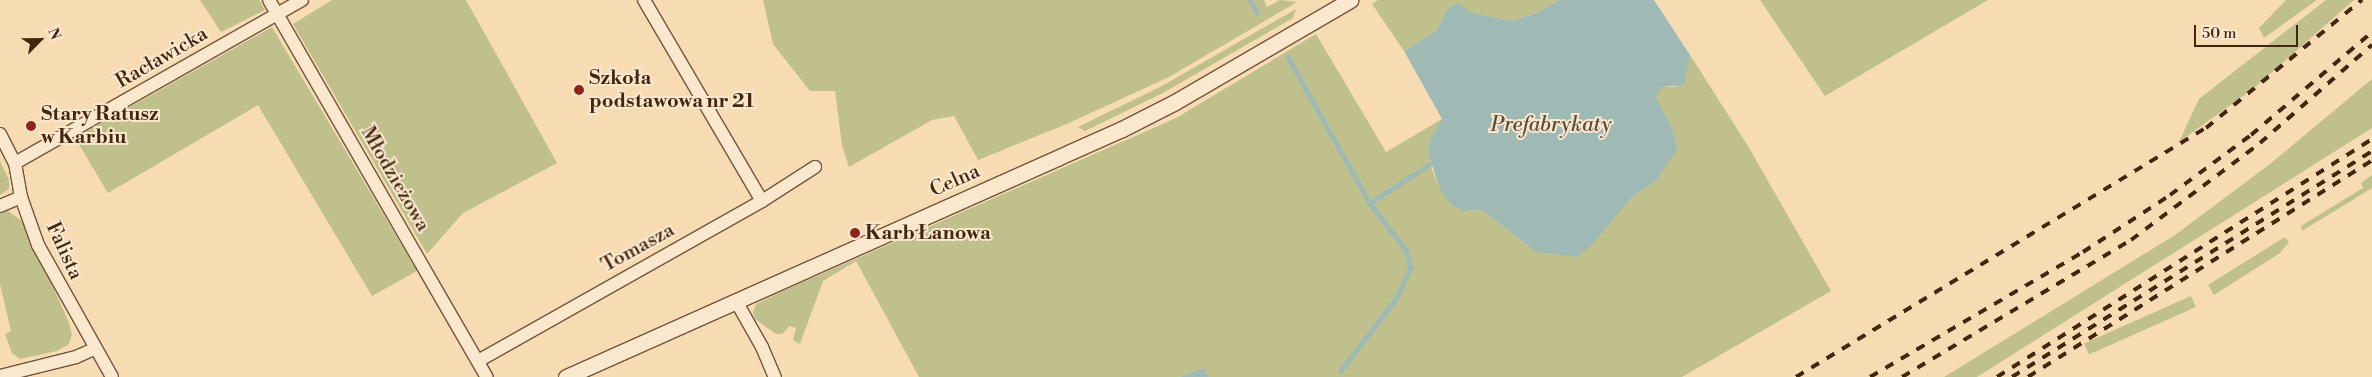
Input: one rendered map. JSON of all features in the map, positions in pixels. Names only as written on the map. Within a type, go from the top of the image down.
[{"type":"street","name":"Młodzieżowa","points":[[269,0],[486,377]]},
{"type":"street","name":"Racławicka","points":[[15,163],[302,0]]},
{"type":"street","points":[[644,0],[762,202]]},
{"type":"street","name":"Celna","points":[[566,377],[1122,128],[1175,102],[1350,0]]},
{"type":"street","name":"Falista","points":[[0,134],[15,163],[21,197],[51,273],[112,377]]},
{"type":"street","name":"Tomasza","points":[[478,361],[762,202],[815,167]]},
{"type":"street","points":[[0,206],[21,197]]},
{"type":"street","points":[[736,301],[772,367],[775,377]]},
{"type":"street","points":[[0,376],[69,359],[94,349]]},
{"type":"green space","points":[[200,0],[259,0],[265,10],[221,32]]},
{"type":"green space","points":[[332,0],[466,0],[557,163],[463,213],[427,254],[293,24]]},
{"type":"green space","points":[[763,0],[1264,0],[1267,7],[1280,0],[1297,2],[1169,77],[1069,123],[978,160],[954,116],[932,120],[849,167],[842,145],[835,91],[810,91],[773,44]]},
{"type":"green space","points":[[1378,0],[1559,0],[1537,13],[1511,21],[1447,9],[1437,30],[1404,51],[1372,4]]},
{"type":"green space","points":[[1760,0],[1988,0],[1825,96]]},
{"type":"green space","points":[[2286,0],[2317,0],[2264,38],[2259,28]]},
{"type":"green space","points":[[2326,0],[2354,0],[2254,88],[2179,142],[2199,99]]},
{"type":"green space","points":[[1296,9],[1293,18],[1163,93],[1085,131],[1078,127],[1160,87]]},
{"type":"green space","points":[[272,27],[417,271],[372,296],[258,105],[108,193],[75,138]]},
{"type":"green space","points":[[1316,34],[1386,152],[1442,119],[1431,137],[1430,164],[1440,190],[1451,205],[1463,211],[1482,210],[1536,252],[1614,217],[1632,197],[1656,181],[1678,147],[1672,128],[1656,97],[1661,87],[1675,87],[1685,74],[1690,55],[1748,146],[1831,291],[1682,377],[1209,377],[1204,368],[1179,377],[919,377],[856,261],[823,281],[800,344],[793,340],[796,328],[790,326],[782,334],[776,334],[755,319],[753,313],[756,304],[1176,118]]},
{"type":"green space","points":[[2372,79],[2372,128],[1977,377],[1944,377],[2175,235],[2270,164]]},
{"type":"green space","points":[[0,161],[9,180],[9,189],[0,195]]},
{"type":"green space","points":[[2372,175],[2372,188],[2302,231],[2301,226],[2363,188],[2361,183]]},
{"type":"green space","points":[[8,211],[23,222],[68,320],[72,334],[69,344],[57,351],[20,359],[12,353],[5,334],[11,331],[0,284],[0,213]]},
{"type":"green space","points":[[2285,237],[2289,242],[2280,253],[2214,295],[2208,285]]},
{"type":"green space","points":[[2191,296],[2196,307],[2089,355],[2084,344]]},
{"type":"water","name":"Prefabrykaty","points":[[1559,0],[1654,0],[1690,55],[1684,85],[1662,87],[1656,97],[1672,128],[1678,148],[1656,181],[1632,197],[1592,245],[1577,257],[1536,252],[1482,210],[1463,211],[1451,205],[1440,190],[1428,152],[1431,137],[1442,119],[1404,51],[1437,30],[1447,9],[1458,3],[1472,13],[1511,21],[1537,13]]},
{"type":"water","points":[[1204,368],[1209,377],[1179,377]]},
{"type":"waterway","points":[[1250,0],[1257,12]]},
{"type":"waterway","points":[[1288,57],[1370,203],[1406,250],[1411,268],[1397,298],[1341,371]]},
{"type":"waterway","points":[[1370,203],[1430,164]]},
{"type":"railway","points":[[1796,377],[2206,128],[2362,0]]},
{"type":"railway","points":[[1870,377],[2083,252],[2170,195],[2251,135],[2372,32]]},
{"type":"railway","points":[[1902,377],[2131,240],[2260,143],[2372,45]]},
{"type":"railway","points":[[1997,377],[2372,139]]},
{"type":"railway","points":[[2012,377],[2372,151]]},
{"type":"railway","points":[[2028,377],[2372,160]]},
{"type":"place","name":"Szkoła podstawowa nr 21","points":[[579,90]]},
{"type":"place","name":"Stary Ratusz w Karbiu","points":[[31,126]]},
{"type":"place","name":"Karb Łanowa","points":[[855,233]]}]
